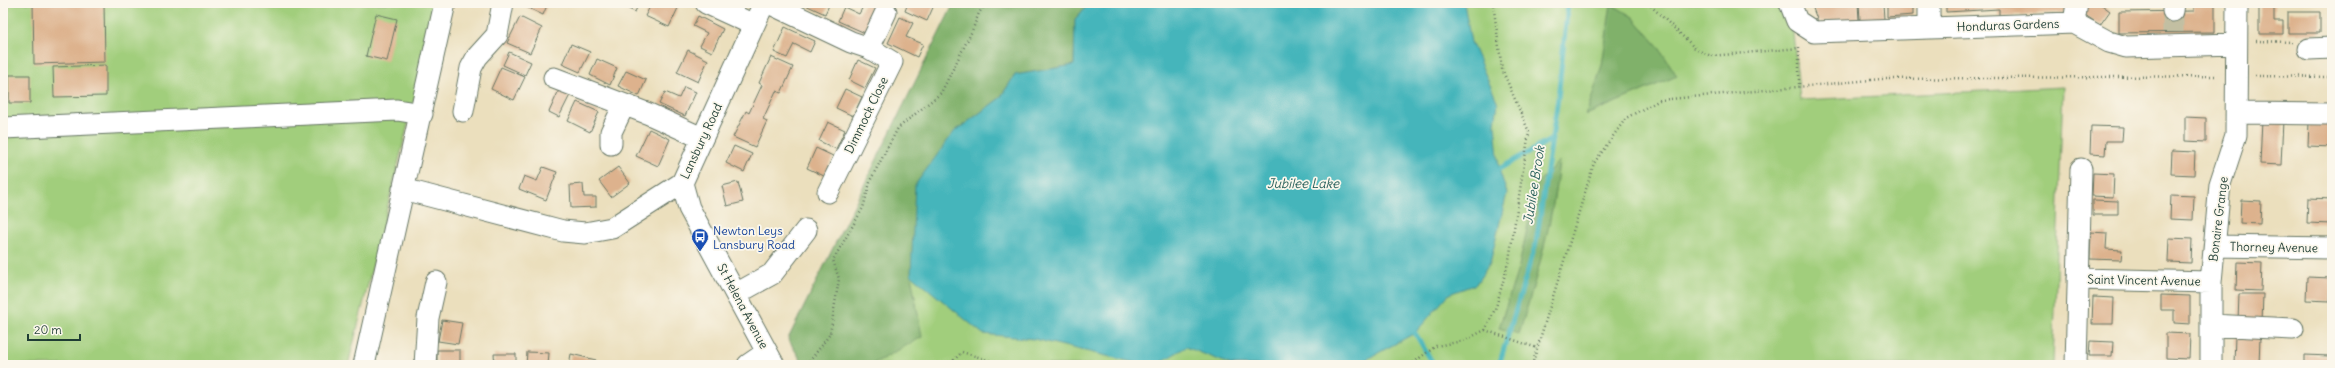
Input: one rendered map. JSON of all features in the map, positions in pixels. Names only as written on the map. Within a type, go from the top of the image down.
[{"type":"street","points":[[364,365],[403,189],[422,114],[445,3]]},
{"type":"street","points":[[463,111],[471,68],[476,57],[497,35],[503,3]]},
{"type":"street","points":[[706,3],[754,25]]},
{"type":"street","name":"Lansbury Road","points":[[403,189],[563,231],[585,233],[612,228],[682,182],[764,3]]},
{"type":"street","name":"Dimmock Close","points":[[769,3],[850,42],[869,48],[892,62],[828,192]]},
{"type":"street","points":[[1790,3],[1797,21],[1805,28]]},
{"type":"street","points":[[1929,3],[1929,27]]},
{"type":"street","name":"Bonaire Grange","points":[[2211,365],[2211,282],[2220,184],[2236,135],[2237,3]]},
{"type":"street","points":[[869,48],[886,12]]},
{"type":"street","name":"Honduras Gardens","points":[[1805,28],[1814,32],[1929,27],[2075,13],[2109,42],[2126,47],[2173,39],[2236,44]]},
{"type":"street","points":[[2304,45],[2332,48]]},
{"type":"street","points":[[554,78],[624,105],[702,138]]},
{"type":"street","points":[[610,144],[611,132],[624,105]]},
{"type":"street","points":[[3,128],[397,110],[422,114]]},
{"type":"street","points":[[2237,113],[2332,114]]},
{"type":"street","name":"Saint Vincent Avenue","points":[[2076,365],[2081,169]]},
{"type":"street","name":"St Helena Avenue","points":[[682,182],[689,208],[771,358]]},
{"type":"street","points":[[736,294],[772,274],[806,230]]},
{"type":"street","name":"Thorney Avenue","points":[[2215,246],[2332,248]]},
{"type":"street","name":"Saint Vincent Avenue","points":[[2078,279],[2211,282]]},
{"type":"street","points":[[425,365],[428,318],[436,282]]},
{"type":"street","points":[[2211,325],[2293,329]]},
{"type":"street","points":[[748,365],[771,358]]},
{"type":"path","points":[[808,365],[830,334],[839,279],[833,260],[863,208],[871,179],[898,128],[941,93],[972,31],[979,13],[986,3]]},
{"type":"path","points":[[1410,365],[1436,346],[1463,341],[1485,330],[1496,307],[1509,260],[1529,143],[1529,132],[1502,70],[1493,3]]},
{"type":"path","points":[[1648,3],[1697,50],[1712,56],[1799,48]]},
{"type":"path","points":[[1799,86],[1799,48],[1800,39],[1805,28]]},
{"type":"path","points":[[2236,44],[2252,42],[2304,45]]},
{"type":"path","points":[[1532,365],[1594,162],[1626,118],[1660,100],[1881,79],[2236,76],[2332,77]]},
{"type":"path","points":[[1485,330],[1537,348]]},
{"type":"path","points":[[961,365],[954,360],[962,352],[1004,364],[1017,365]]},
{"type":"green space","points":[[3,3],[434,3],[431,32],[348,365],[3,365]]},
{"type":"green space","points":[[954,3],[1090,3],[1075,19],[1074,65],[1015,75],[1000,98],[954,132],[911,275],[922,337],[871,365],[804,365],[788,339]]},
{"type":"green space","points":[[957,3],[1784,3],[1792,24],[1800,100],[2063,87],[2053,365],[804,365],[788,339]]},
{"type":"green space","points":[[1611,4],[1633,17],[1658,46],[1677,76],[1586,115],[1602,65]]},
{"type":"green space","points":[[1559,161],[1553,206],[1538,270],[1519,334],[1499,328],[1519,266],[1537,183]]},
{"type":"water","name":"Jubilee Lake","points":[[1090,3],[1464,3],[1471,42],[1498,103],[1495,124],[1499,169],[1507,193],[1490,263],[1476,284],[1449,294],[1415,333],[1356,365],[1232,365],[1186,347],[1156,365],[1145,365],[1034,339],[983,334],[911,275],[915,185],[954,132],[1000,98],[1015,75],[1074,65],[1075,19]]},
{"type":"building","points":[[33,3],[104,3],[105,62],[34,64]]},
{"type":"building","points":[[518,3],[548,3],[543,15]]},
{"type":"building","points":[[616,3],[639,3],[635,12]]},
{"type":"building","points":[[652,3],[673,3],[679,6],[669,27],[645,16]]},
{"type":"building","points":[[801,3],[830,3],[825,14]]},
{"type":"building","points":[[865,3],[877,6],[865,33],[838,21],[844,7],[859,14]]},
{"type":"building","points":[[908,3],[935,3],[927,21],[905,11]]},
{"type":"building","points":[[1811,3],[1858,3],[1859,20],[1818,22]]},
{"type":"building","points":[[1859,3],[1883,3],[1884,19],[1860,20]]},
{"type":"building","points":[[1887,3],[1913,3],[1913,15],[1887,17]]},
{"type":"building","points":[[1946,3],[2071,3],[2071,12],[1999,16],[1999,9],[1946,12]]},
{"type":"building","points":[[2085,3],[2099,3],[2110,11],[2100,25],[2079,11]]},
{"type":"building","points":[[2194,3],[2215,3],[2215,32],[2119,33],[2119,12],[2194,11]]},
{"type":"building","points":[[2259,3],[2274,3],[2274,21],[2283,21],[2283,34],[2259,34]]},
{"type":"building","points":[[2288,12],[2320,12],[2320,33],[2288,33]]},
{"type":"building","points":[[376,14],[397,19],[387,61],[366,56]]},
{"type":"building","points":[[698,16],[723,29],[712,52],[700,46],[707,33],[693,26]]},
{"type":"building","points":[[520,17],[542,28],[530,53],[507,43]]},
{"type":"building","points":[[900,17],[913,23],[906,37],[923,44],[917,57],[888,43]]},
{"type":"building","points":[[785,27],[815,41],[810,52],[794,44],[787,58],[774,52]]},
{"type":"building","points":[[571,44],[590,52],[580,72],[562,64]]},
{"type":"building","points":[[688,50],[708,60],[698,82],[677,72]]},
{"type":"building","points":[[509,52],[531,62],[525,75],[503,65]]},
{"type":"building","points":[[771,57],[793,67],[781,93],[776,91],[763,119],[767,121],[755,147],[733,137],[746,111],[749,113],[762,85],[759,83]]},
{"type":"building","points":[[597,59],[617,68],[610,85],[590,75]]},
{"type":"building","points":[[858,60],[875,68],[865,88],[849,80]]},
{"type":"building","points":[[106,65],[106,96],[54,97],[53,67]]},
{"type":"building","points":[[501,67],[525,77],[514,100],[491,89]]},
{"type":"building","points":[[626,71],[646,80],[639,96],[618,86]]},
{"type":"building","points":[[9,75],[30,75],[30,103],[9,103]]},
{"type":"building","points":[[684,87],[696,92],[685,116],[659,104],[665,92],[679,98]]},
{"type":"building","points":[[845,89],[862,97],[853,116],[836,108]]},
{"type":"building","points":[[559,90],[570,95],[559,117],[549,112]]},
{"type":"building","points":[[577,102],[599,112],[590,132],[568,121]]},
{"type":"building","points":[[2185,117],[2206,118],[2206,142],[2185,141]]},
{"type":"building","points":[[2262,119],[2283,120],[2281,165],[2260,164]]},
{"type":"building","points":[[828,122],[845,130],[836,149],[819,141]]},
{"type":"building","points":[[2309,122],[2332,122],[2332,147],[2308,146]]},
{"type":"building","points":[[2091,126],[2123,127],[2122,141],[2106,141],[2105,155],[2090,154]]},
{"type":"building","points":[[649,129],[670,139],[658,166],[636,156]]},
{"type":"building","points":[[734,146],[752,154],[744,172],[726,163]]},
{"type":"building","points":[[816,148],[833,156],[824,176],[807,168]]},
{"type":"building","points":[[2172,151],[2195,152],[2194,175],[2171,174]]},
{"type":"building","points":[[543,167],[557,172],[546,200],[519,189],[524,176],[537,181]]},
{"type":"building","points":[[618,167],[630,183],[611,197],[599,181]]},
{"type":"building","points":[[2093,173],[2114,174],[2113,197],[2092,196]]},
{"type":"building","points":[[738,182],[743,202],[727,206],[722,186]]},
{"type":"building","points":[[583,184],[584,197],[596,197],[596,207],[571,208],[570,185]]},
{"type":"building","points":[[2171,195],[2194,196],[2193,220],[2170,219]]},
{"type":"building","points":[[2308,198],[2332,199],[2332,224],[2307,223]]},
{"type":"building","points":[[2093,200],[2118,201],[2118,215],[2093,215]]},
{"type":"building","points":[[2241,200],[2261,201],[2260,224],[2240,223]]},
{"type":"building","points":[[2091,232],[2107,233],[2106,249],[2122,250],[2121,260],[2090,259]]},
{"type":"building","points":[[2169,238],[2192,239],[2191,263],[2168,262]]},
{"type":"building","points":[[2237,262],[2262,263],[2261,291],[2236,290]]},
{"type":"building","points":[[2307,277],[2331,278],[2330,301],[2306,300]]},
{"type":"building","points":[[2239,294],[2263,294],[2262,322],[2238,322]]},
{"type":"building","points":[[2161,295],[2190,296],[2190,324],[2174,323],[2174,310],[2161,310]]},
{"type":"building","points":[[2093,297],[2114,298],[2113,324],[2092,324]]},
{"type":"building","points":[[442,320],[462,323],[458,344],[438,341]]},
{"type":"building","points":[[2166,333],[2190,334],[2189,359],[2166,358]]},
{"type":"building","points":[[2235,336],[2260,337],[2259,365],[2234,364]]},
{"type":"building","points":[[2090,341],[2113,342],[2112,356],[2089,356]]},
{"type":"building","points":[[437,350],[460,350],[460,365],[437,365]]},
{"type":"building","points":[[527,352],[549,353],[548,365],[526,365]]},
{"type":"building","points":[[494,354],[516,354],[516,365],[495,365]]},
{"type":"building","points":[[571,354],[596,360],[595,365],[569,365]]},
{"type":"building","points":[[2330,354],[2332,354],[2332,365],[2330,365]]},
{"type":"building","points":[[2305,355],[2329,356],[2329,365],[2305,365]]},
{"type":"waterway","name":"Jubilee Brook","points":[[1499,365],[1536,243],[1558,98],[1568,3]]},
{"type":"waterway","points":[[1499,169],[1552,139]]},
{"type":"waterway","points":[[1415,333],[1434,365]]},
{"type":"tunnel","points":[[2173,11],[2173,32]]},
{"type":"place","name":"Newton Leys Lansbury Road","points":[[700,252]]}]
